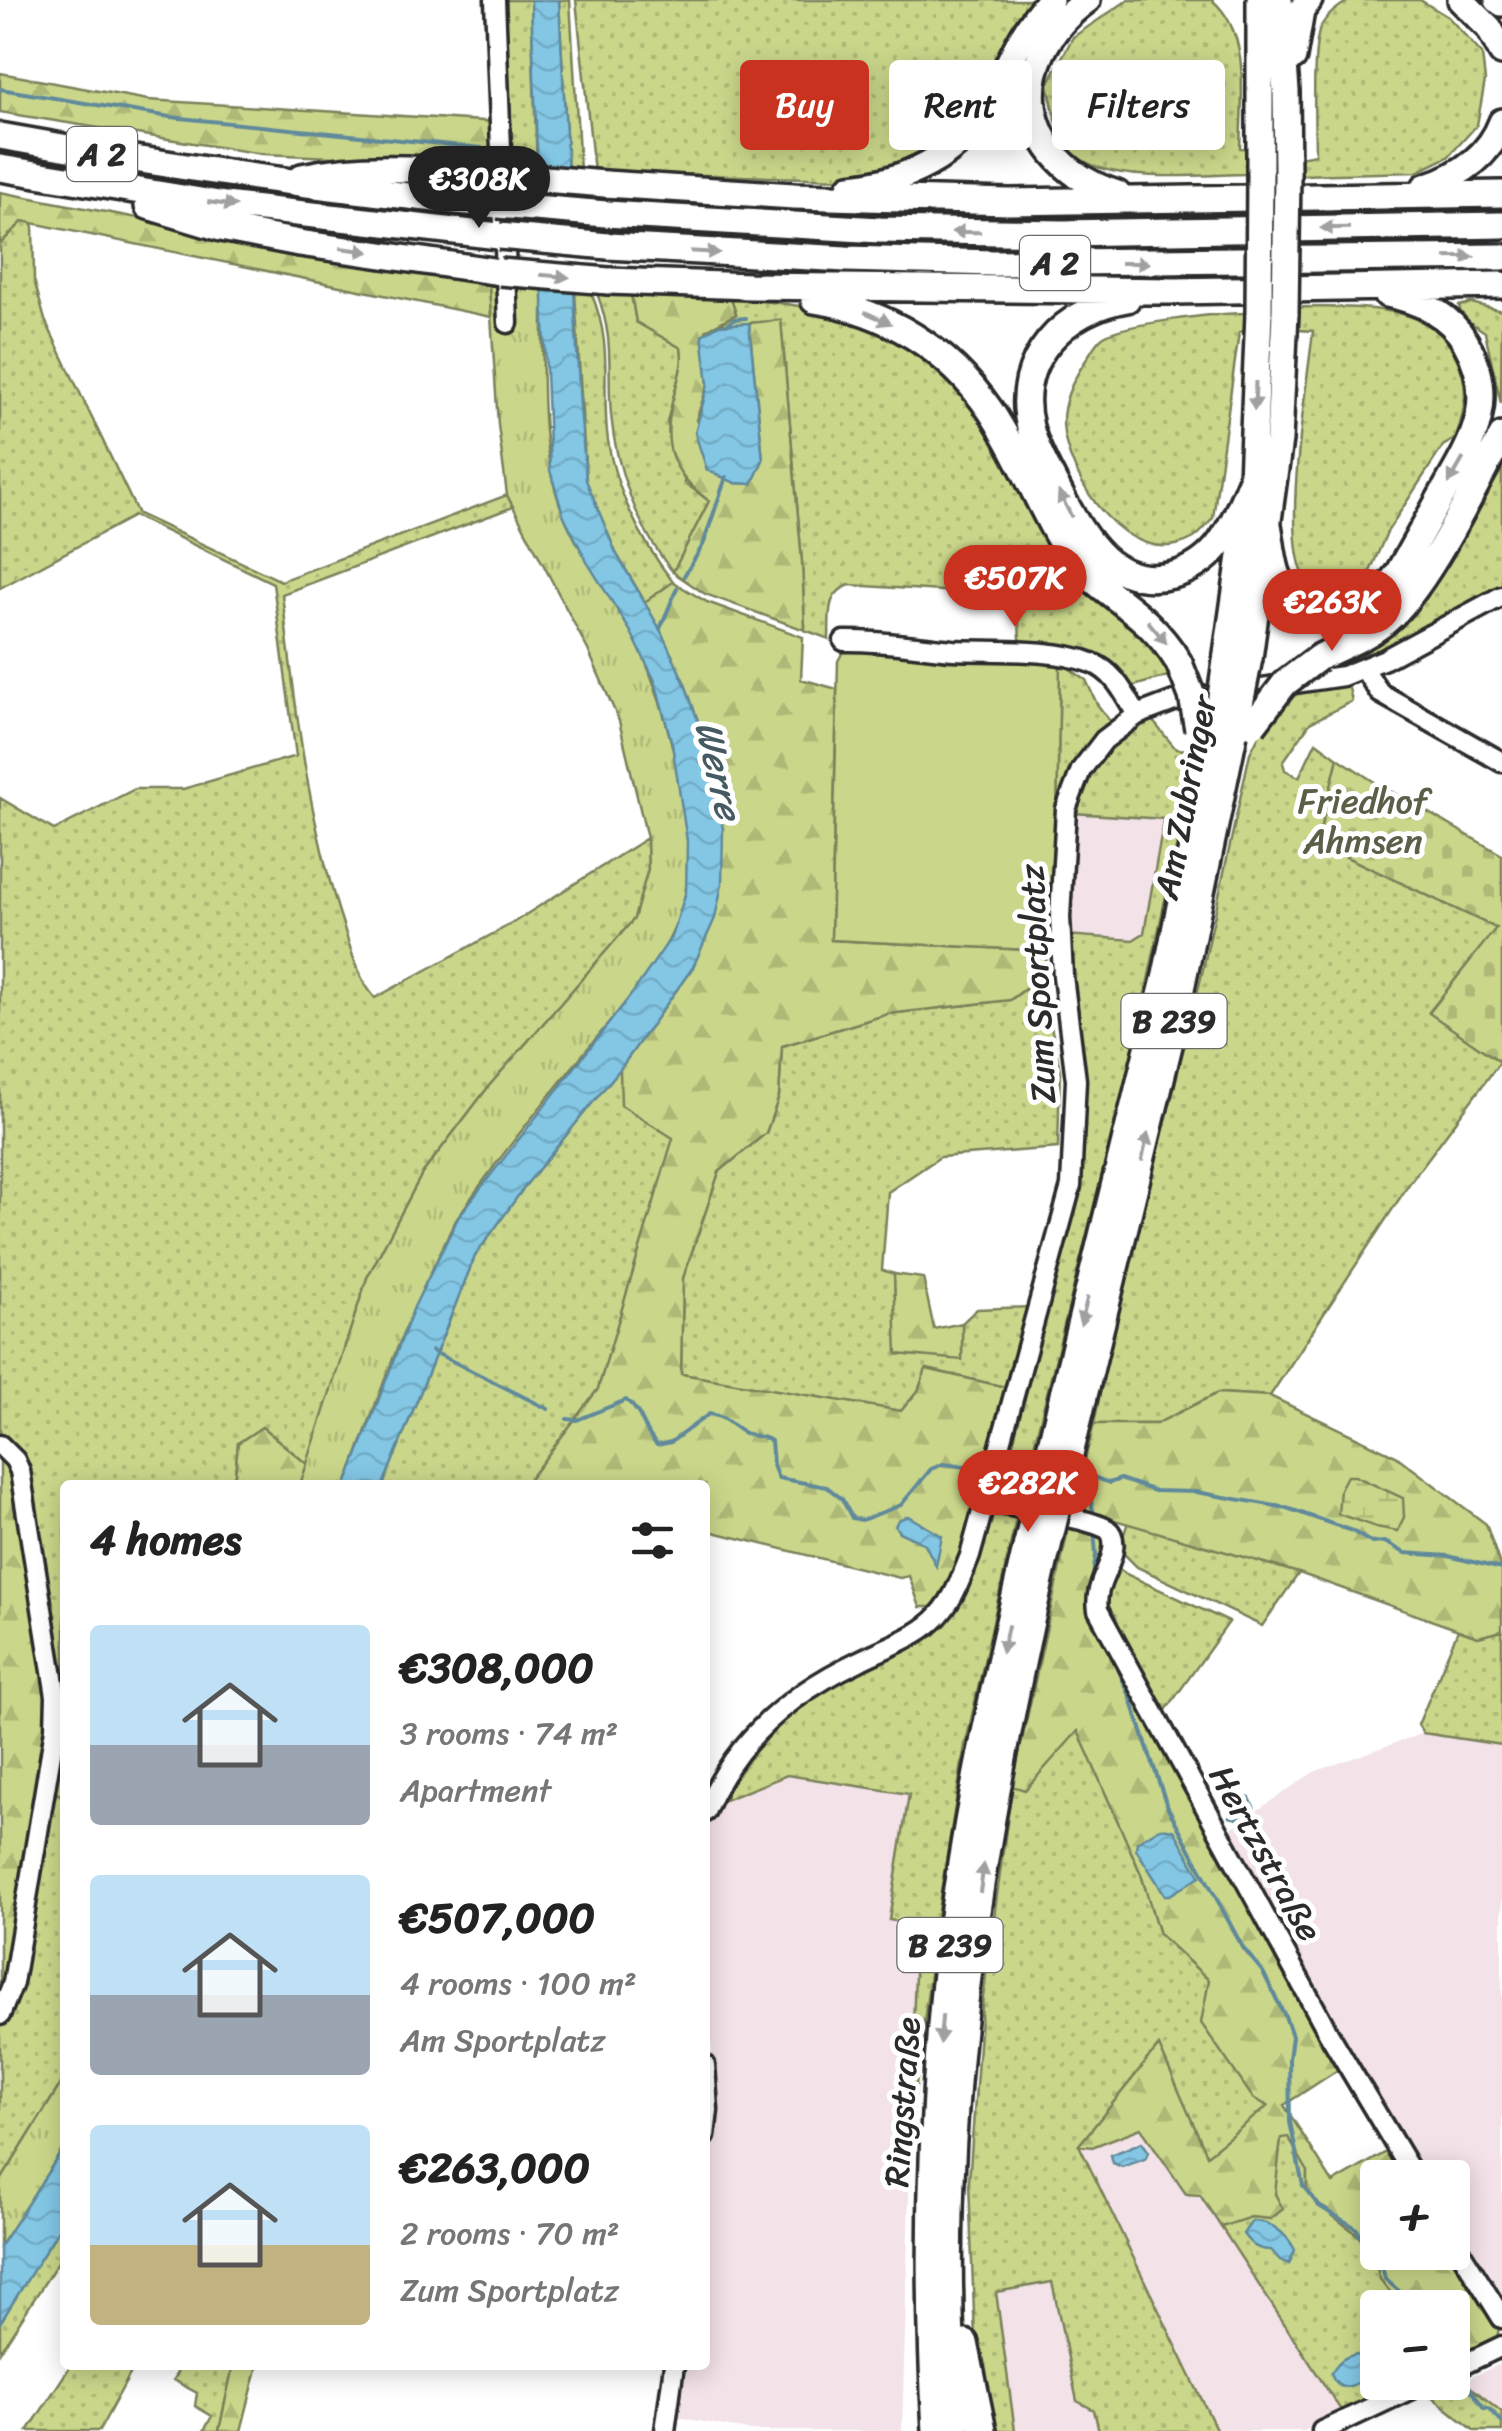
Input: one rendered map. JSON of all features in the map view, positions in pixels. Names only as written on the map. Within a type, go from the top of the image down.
[{"type":"highway","points":[[794,196],[870,185],[904,176],[934,162],[984,112],[1024,31],[1050,0]]},
{"type":"highway","points":[[1087,0],[1058,24],[1046,40],[1031,84],[1033,112],[1042,138],[1056,158],[1079,179],[1136,200]]},
{"type":"highway","points":[[1286,92],[1302,12],[1309,0]]},
{"type":"highway","points":[[1462,0],[1489,28],[1502,52]]},
{"type":"highway","name":"Am Zubringer","points":[[1037,1547],[1114,1234],[1212,802],[1237,659],[1268,525],[1279,440],[1287,174],[1286,92],[1264,2]]},
{"type":"highway","name":"Am Zubringer","points":[[1237,659],[1252,479],[1259,313],[1264,2]]},
{"type":"highway","points":[[1384,194],[1425,188],[1463,171],[1488,146],[1502,122]]},
{"type":"highway","name":"A 2","points":[[0,136],[119,158],[372,194],[606,214],[880,230],[1063,233],[1502,225]]},
{"type":"highway","name":"A 2","points":[[0,168],[225,204],[499,236],[846,260],[994,263],[1502,256]]},
{"type":"highway","points":[[286,180],[338,169],[400,168],[794,196],[1009,202],[1502,194]]},
{"type":"highway","points":[[57,178],[220,228],[299,243],[500,272],[609,281],[1176,291],[1502,284]]},
{"type":"highway","points":[[750,286],[770,294],[851,306],[928,344],[958,371],[990,410],[1076,565],[1143,616],[1179,663],[1192,696],[1226,726]]},
{"type":"highway","points":[[1268,525],[1276,571],[1297,600],[1312,611],[1328,614],[1350,613],[1366,606],[1382,594],[1396,575],[1470,446],[1479,422],[1481,380],[1462,336],[1444,317],[1397,296],[1348,287]]},
{"type":"highway","points":[[1176,291],[1106,303],[1066,323],[1048,340],[1030,375],[1027,402],[1029,426],[1039,453],[1083,538],[1115,568],[1138,577],[1160,578],[1199,564],[1230,527],[1252,479]]},
{"type":"highway","points":[[1212,802],[1226,726],[1318,658],[1366,636],[1398,610],[1420,582],[1502,436]]},
{"type":"highway","name":"Ringstraße","points":[[957,2431],[950,2302],[951,2219],[966,1985],[1037,1547]]},
{"type":"highway","name":"Ringstraße","points":[[936,2431],[929,2243],[948,1952],[995,1682],[1037,1547]]},
{"type":"highway","points":[[951,2219],[960,2256],[965,2345],[983,2431]]},
{"type":"highway","points":[[924,2431],[923,2368],[932,2352]]},
{"type":"street","points":[[495,0],[508,324]]},
{"type":"street","name":"Zum Sportplatz","points":[[710,1802],[747,1743],[798,1694],[930,1624],[953,1597],[970,1556],[1071,1186],[1076,1080],[1060,917],[1066,809],[1072,787],[1093,752],[1138,715],[1174,701],[1325,680],[1364,669],[1502,596]]},
{"type":"street","points":[[844,641],[879,640],[1066,657],[1092,663],[1113,677],[1138,715]]},
{"type":"street","points":[[1364,669],[1380,693],[1502,762]]},
{"type":"street","points":[[0,1446],[16,1460],[20,1471],[56,1696],[54,1729],[12,1983],[0,2015]]},
{"type":"street","name":"Hertzstraße","points":[[985,1497],[1106,1529],[1113,1536],[1112,1552],[1097,1590],[1098,1610],[1329,2034],[1404,2160]]},
{"type":"street","points":[[1470,2267],[1502,2318]]},
{"type":"street","points":[[1470,2361],[1502,2346]]},
{"type":"street","points":[[665,2431],[673,2370]]},
{"type":"street","points":[[1322,2431],[1388,2400]]},
{"type":"shaded area","points":[[1073,813],[1164,818],[1144,933],[1133,940],[1067,935]]},
{"type":"shaded area","points":[[1423,1733],[1502,1745],[1502,2306],[1470,2253],[1470,2160],[1413,2160],[1333,2026],[1227,1831],[1314,1772]]},
{"type":"shaded area","points":[[787,1775],[910,1794],[889,1920],[917,1925],[902,2431],[750,2431],[673,2416],[680,2370],[710,2370],[710,2163],[719,2106],[710,2038],[710,1822],[717,1803]]},
{"type":"shaded area","points":[[1145,2111],[1342,2412],[1304,2431],[1217,2431],[1079,2145]]},
{"type":"shaded area","points":[[1053,2282],[1077,2401],[1094,2410],[1099,2431],[1015,2431],[996,2292]]},
{"type":"shaded area","points":[[1502,2363],[1502,2412],[1470,2387],[1470,2378]]},
{"type":"green space","points":[[488,0],[531,0],[537,168],[496,164]]},
{"type":"green space","points":[[559,0],[570,0],[580,171],[568,170]]},
{"type":"green space","points":[[576,0],[1032,0],[1000,60],[889,60],[889,150],[925,150],[896,168],[844,179],[594,172]]},
{"type":"green space","points":[[1128,0],[1212,0],[1225,14],[1239,49],[1240,148],[1249,149],[1248,174],[1130,174],[1106,170],[1071,151],[1225,150],[1225,60],[1061,60],[1073,37]]},
{"type":"green space","points":[[1350,0],[1420,0],[1448,17],[1482,54],[1485,81],[1477,125],[1448,157],[1417,172],[1300,175],[1300,157],[1315,154],[1318,36],[1327,18]]},
{"type":"green space","points":[[0,73],[148,100],[498,122],[496,164],[262,154],[0,112]]},
{"type":"green space","points":[[0,192],[164,223],[254,247],[489,284],[491,317],[23,221],[0,244]]},
{"type":"green space","points":[[23,221],[33,223],[34,280],[45,320],[138,514],[281,581],[507,495],[513,507],[282,594],[298,721],[321,846],[353,956],[375,998],[511,924],[647,838],[648,869],[634,919],[489,1086],[422,1174],[367,1278],[308,1465],[262,1427],[238,1443],[234,1480],[60,1480],[60,1685],[47,1678],[0,1452],[0,798],[54,830],[135,789],[183,789],[296,756],[273,583],[134,516],[0,588],[0,244]]},
{"type":"green space","points":[[489,284],[543,288],[543,402],[554,487],[570,529],[631,631],[655,688],[682,797],[687,833],[685,894],[669,939],[643,981],[518,1134],[456,1220],[397,1348],[348,1480],[302,1480],[367,1278],[422,1174],[489,1086],[634,919],[648,869],[647,838],[619,721],[588,650],[507,495],[498,425]]},
{"type":"green space","points":[[575,291],[591,292],[602,329],[607,432],[615,472],[639,530],[673,582],[645,602],[616,553],[586,481]]},
{"type":"green space","points":[[597,293],[631,294],[636,322],[681,348],[683,360],[667,422],[685,483],[709,501],[673,572],[639,518],[618,456],[611,415],[608,340]]},
{"type":"green space","points":[[631,294],[731,299],[736,314],[706,330],[708,384],[696,420],[735,483],[752,484],[763,460],[749,323],[781,320],[805,630],[705,594],[673,572],[709,501],[685,479],[669,442],[681,348],[636,322]]},
{"type":"green space","points":[[731,299],[839,314],[902,341],[931,360],[982,415],[1058,556],[1141,632],[1171,668],[1168,676],[1127,688],[1115,672],[1028,650],[1020,638],[1017,596],[850,585],[833,600],[829,639],[805,630],[781,321],[719,325],[736,314]]},
{"type":"green space","points":[[1471,303],[1502,311],[1501,404],[1485,332],[1462,317],[1459,306]]},
{"type":"green space","points":[[1298,307],[1364,308],[1408,316],[1443,337],[1463,376],[1464,406],[1456,438],[1443,446],[1387,532],[1358,590],[1318,589],[1307,580],[1299,561],[1295,499],[1313,331],[1299,330]]},
{"type":"green space","points":[[1247,313],[1245,331],[1239,332],[1213,518],[1192,539],[1168,546],[1146,543],[1124,532],[1105,514],[1076,470],[1063,424],[1073,382],[1099,341],[1115,331],[1173,320]]},
{"type":"green space","points":[[1502,469],[1502,589],[1374,655],[1358,651],[1426,599]]},
{"type":"green space","points":[[673,582],[707,602],[803,637],[801,679],[837,689],[831,940],[1049,951],[1041,977],[1010,1000],[888,1014],[782,1046],[779,1096],[766,1133],[719,1172],[683,1278],[681,1374],[901,1411],[918,1391],[926,1369],[1005,1387],[952,1582],[934,1607],[920,1607],[909,1576],[900,1578],[710,1531],[710,1480],[529,1480],[598,1389],[673,1138],[621,1105],[620,1069],[693,967],[723,829],[705,741],[685,684],[645,602]]},
{"type":"green space","points":[[844,650],[1060,662],[1049,951],[831,940],[838,661]]},
{"type":"green space","points":[[1060,662],[1086,680],[1112,724],[1077,764],[1057,813]]},
{"type":"green space","points":[[1348,684],[1352,701],[1310,723],[1283,762],[1285,770],[1299,777],[1316,742],[1338,758],[1317,843],[1497,928],[1429,1012],[1500,1062],[1409,1184],[1270,1396],[1218,1393],[1156,1424],[1094,1424],[1109,1347],[1201,978],[1250,753],[1292,690]]},
{"type":"green space","points":[[1152,720],[1176,749],[1190,750],[1185,806],[1134,1046],[1020,1501],[995,1495],[1068,1234],[1083,1132],[1083,1064],[1067,935],[1133,940],[1144,933],[1164,819],[1073,813],[1085,781],[1100,757],[1122,737]]},
{"type":"green space","name":"Friedhof Ahmsen","points":[[1338,758],[1502,855],[1502,1063],[1429,1013],[1496,928],[1317,843]]},
{"type":"green space","points":[[1027,988],[1049,1016],[1060,1070],[1058,1148],[940,1157],[888,1192],[882,1270],[894,1274],[898,1354],[962,1359],[962,1323],[977,1309],[1030,1307],[1005,1387],[927,1369],[918,1391],[901,1411],[681,1374],[683,1278],[719,1172],[766,1133],[779,1096],[782,1046],[888,1014],[1010,1000]]},
{"type":"green space","points":[[620,1069],[622,1105],[674,1137],[598,1389],[529,1480],[385,1480],[475,1256],[525,1186]]},
{"type":"green space","points":[[894,1274],[923,1278],[934,1329],[962,1323],[962,1360],[897,1354]]},
{"type":"green space","points":[[1218,1393],[1270,1396],[1396,1456],[1486,1524],[1502,1571],[1502,1631],[1478,1637],[1299,1573],[1073,1508],[1094,1424],[1156,1424]]},
{"type":"green space","points":[[262,1427],[308,1465],[302,1480],[234,1480],[238,1443]]},
{"type":"green space","points":[[0,1452],[16,1472],[47,1678],[60,1685],[60,1795],[38,1784],[9,1981],[0,2004]]},
{"type":"green space","points":[[1347,1476],[1403,1498],[1404,1517],[1398,1531],[1338,1514],[1340,1489]]},
{"type":"green space","points":[[993,1511],[1017,1515],[964,1751],[938,1911],[908,2149],[917,1925],[889,1920],[909,1794],[787,1775],[717,1803],[754,1753],[789,1715],[831,1686],[934,1632],[968,1589]]},
{"type":"green space","points":[[1128,1522],[1299,1573],[1262,1626],[1137,1567],[1119,1549]]},
{"type":"green space","points":[[1069,1526],[1105,1538],[1106,1547],[1091,1587],[1132,1690],[1339,2069],[1284,2105],[1333,2183],[1360,2167],[1360,2238],[1320,2206],[1307,2189],[1307,2170],[1288,2137],[1281,2138],[1275,2194],[1283,2209],[1271,2219],[1251,2217],[1221,2227],[1200,2195],[1186,2194],[1141,2128],[1092,2147],[1079,2145],[1159,2046],[1207,2155],[1268,2106],[1253,2098],[1201,2023],[1209,1980],[1159,1934],[1141,1874],[1078,1731],[1025,1790],[1012,1786]]},
{"type":"green space","points":[[1114,1565],[1229,1622],[1164,1713],[1105,1607],[1105,1592]]},
{"type":"green space","points":[[1458,1630],[1478,1637],[1502,1631],[1502,1745],[1423,1733],[1418,1725]]},
{"type":"green space","points":[[1078,1730],[1141,1874],[1159,1934],[1209,1980],[1268,2106],[1207,2156],[1158,2047],[1079,2145],[1217,2431],[1099,2431],[1094,2410],[1077,2401],[1052,2282],[996,2292],[1015,2431],[995,2431],[975,2340],[969,2182],[982,2004],[1012,1786],[1025,1789]]},
{"type":"green space","points":[[37,1784],[60,1795],[60,2085],[0,2182],[0,2005],[9,1981]]},
{"type":"green space","points":[[60,2085],[60,2154],[0,2246],[0,2182]]},
{"type":"green space","points":[[1288,2136],[1307,2170],[1307,2190],[1320,2206],[1360,2238],[1360,2270],[1378,2270],[1389,2290],[1360,2290],[1360,2400],[1366,2400],[1342,2412],[1221,2227],[1251,2217],[1271,2219],[1281,2138]]},
{"type":"green space","points":[[1390,2150],[1396,2160],[1373,2160]]},
{"type":"green space","points":[[60,2227],[60,2259],[0,2352],[0,2323]]},
{"type":"green space","points":[[1378,2270],[1464,2270],[1499,2328],[1497,2338],[1470,2350],[1470,2290],[1389,2290]]},
{"type":"green space","points":[[68,2370],[132,2370],[99,2431],[28,2431]]},
{"type":"green space","points":[[178,2370],[232,2370],[219,2431],[204,2431],[212,2416],[195,2406],[197,2393],[173,2380]]},
{"type":"green space","points":[[232,2370],[257,2370],[241,2431],[219,2431]]},
{"type":"green space","points":[[1470,2387],[1502,2412],[1502,2431],[1475,2431],[1436,2400],[1470,2400]]},
{"type":"water","points":[[531,0],[559,0],[586,480],[616,553],[660,629],[705,741],[723,829],[722,884],[715,918],[693,967],[620,1069],[525,1186],[475,1256],[385,1480],[348,1480],[414,1307],[459,1216],[634,991],[672,936],[686,892],[687,841],[672,744],[655,681],[563,514],[550,470]]},
{"type":"water","points":[[749,323],[763,460],[752,484],[735,483],[707,470],[695,433],[708,384],[702,335],[719,325]]},
{"type":"water","points":[[908,1516],[942,1536],[936,1566],[925,1544],[899,1532],[895,1526]]},
{"type":"water","points":[[1250,1798],[1254,1807],[1237,1819],[1230,1817],[1229,1801]]},
{"type":"water","points":[[1160,1828],[1174,1830],[1200,1876],[1170,1895],[1165,1895],[1136,1849],[1137,1842]]},
{"type":"water","points":[[1142,2142],[1149,2152],[1145,2159],[1122,2167],[1113,2163],[1111,2155]]},
{"type":"water","points":[[60,2154],[60,2227],[0,2323],[0,2246]]},
{"type":"water","points":[[1252,2221],[1277,2229],[1287,2239],[1295,2250],[1289,2264],[1246,2238],[1243,2234]]},
{"type":"water","points":[[1360,2354],[1360,2381],[1346,2387],[1335,2381],[1331,2373],[1349,2356]]},
{"type":"pier","points":[[532,167],[573,171],[581,292],[538,288]]},
{"type":"waterway","points":[[0,89],[170,117],[481,148]]},
{"type":"waterway","points":[[512,158],[541,163]]},
{"type":"waterway","points":[[728,324],[746,318]]},
{"type":"waterway","points":[[684,576],[703,545],[726,477]]},
{"type":"waterway","points":[[660,629],[677,588]]},
{"type":"waterway","points":[[432,1351],[548,1409]]},
{"type":"waterway","points":[[567,1419],[577,1420],[626,1400],[657,1445],[671,1442],[709,1414],[716,1415],[747,1434],[771,1441],[778,1478],[827,1487],[842,1499],[852,1518],[862,1520],[901,1505],[931,1469],[943,1464],[989,1470]]},
{"type":"waterway","points":[[998,1471],[1011,1476],[1036,1465]]},
{"type":"waterway","points":[[1074,1469],[1109,1483],[1120,1479],[1155,1491],[1196,1492],[1287,1508],[1352,1531],[1372,1543],[1385,1542],[1405,1553],[1448,1556],[1502,1569]]},
{"type":"waterway","points":[[1084,1471],[1095,1519]]},
{"type":"waterway","points":[[1092,1583],[1094,1529]]},
{"type":"waterway","points":[[1090,1593],[1087,1605],[1099,1629]]},
{"type":"waterway","points":[[1106,1642],[1130,1696],[1167,1806],[1243,1948],[1263,1972],[1285,2016],[1292,2036],[1290,2122],[1303,2186],[1319,2206],[1356,2228],[1367,2249],[1381,2261],[1385,2279],[1398,2290]]},
{"type":"waterway","points":[[1470,2388],[1484,2408],[1489,2408],[1502,2422]]},
{"type":"water label","name":"Werre","points":[[719,770]]}]
